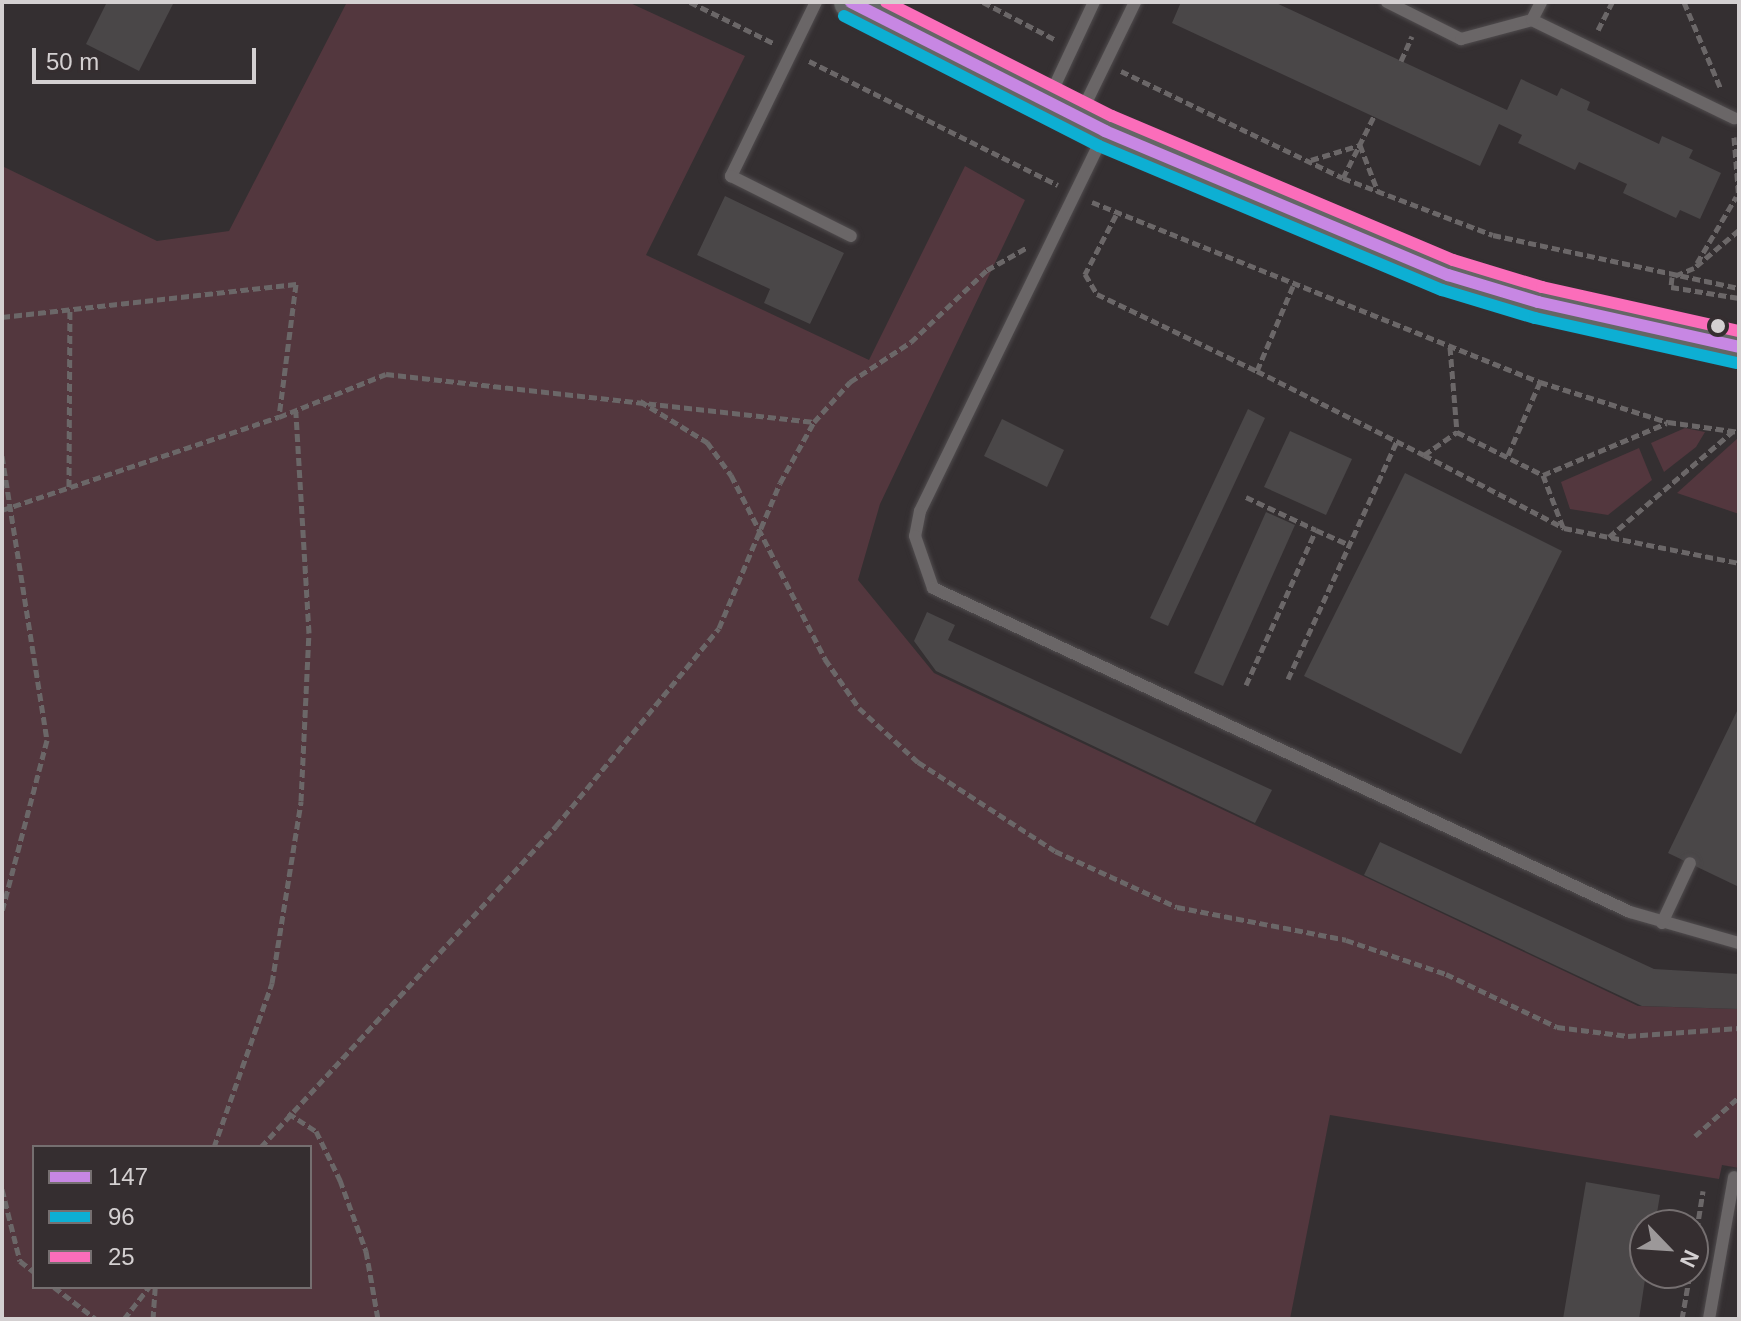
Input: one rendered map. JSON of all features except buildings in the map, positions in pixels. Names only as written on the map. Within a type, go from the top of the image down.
[{"type":"main road","points":[[851,2],[885,10],[1047,103],[1092,124],[1448,275],[1538,302],[1739,347]]},
{"type":"lane","points":[[816,2],[731,176],[851,236]]},
{"type":"lane","points":[[1047,103],[1094,2]]},
{"type":"lane","points":[[1135,2],[1105,64],[1074,193],[920,511],[915,536],[933,588],[1662,923],[1739,943]]},
{"type":"lane","points":[[1387,2],[1461,39],[1532,20],[1734,118]]},
{"type":"lane","points":[[1532,20],[1541,2]]},
{"type":"lane","points":[[1662,923],[1690,863]]},
{"type":"lane","points":[[1709,1319],[1734,1177]]},
{"type":"path","points":[[690,2],[1116,214],[1540,382],[1668,422],[1736,431]]},
{"type":"path","points":[[983,2],[1072,48]]},
{"type":"path","points":[[1590,46],[1612,2]]},
{"type":"path","points":[[1105,64],[1343,178],[1493,235],[1672,277],[1739,288]]},
{"type":"path","points":[[1343,178],[1374,116]]},
{"type":"path","points":[[1309,161],[1360,145]]},
{"type":"path","points":[[1360,145],[1379,193]]},
{"type":"path","points":[[1694,268],[1736,197]]},
{"type":"path","points":[[1116,214],[1085,274],[1097,294],[1397,441],[1564,528],[1739,563]]},
{"type":"path","points":[[1672,277],[1694,268],[1739,230]]},
{"type":"path","points":[[263,1145],[288,1113],[556,826],[719,628],[762,529],[814,422],[850,382],[911,342],[987,270],[1022,245]]},
{"type":"path","points":[[1672,277],[1671,287],[1739,298]]},
{"type":"path","points":[[2,317],[296,284],[279,417]]},
{"type":"path","points":[[1257,371],[1293,286]]},
{"type":"path","points":[[69,487],[70,309]]},
{"type":"path","points":[[1450,346],[1457,432]]},
{"type":"path","points":[[6,508],[279,417],[386,374],[814,422]]},
{"type":"path","points":[[1508,455],[1540,382]]},
{"type":"path","points":[[640,401],[707,442],[762,529],[825,659],[859,708],[918,762],[1055,851],[1177,907],[1346,940],[1446,974],[1557,1027],[1628,1036],[1739,1028]]},
{"type":"path","points":[[215,1145],[272,983],[301,801],[309,633],[296,411]]},
{"type":"path","points":[[1543,475],[1668,422]]},
{"type":"path","points":[[1609,537],[1736,431]]},
{"type":"path","points":[[1424,455],[1457,432]]},
{"type":"path","points":[[1457,432],[1543,475],[1564,528]]},
{"type":"path","points":[[1288,679],[1397,441]]},
{"type":"path","points":[[2,456],[6,508],[47,740],[2,912]]},
{"type":"path","points":[[1246,497],[1349,545]]},
{"type":"path","points":[[1246,685],[1316,530]]},
{"type":"path","points":[[1695,1136],[1739,1097]]},
{"type":"path","points":[[288,1113],[316,1131],[340,1180],[366,1251],[378,1319]]},
{"type":"path","points":[[2,1189],[20,1261],[32,1270]]},
{"type":"path","points":[[1700,1209],[1703,1191]]},
{"type":"path","points":[[57,1289],[96,1319]]},
{"type":"path","points":[[124,1319],[150,1289]]},
{"type":"path","points":[[152,1289],[153,1319]]},
{"type":"path","points":[[1682,1319],[1687,1289]]},
{"type":"shaded area","points":[[347,2],[628,2],[745,56],[646,255],[869,360],[965,166],[1025,200],[880,504],[858,580],[934,673],[1638,1006],[1739,1009],[1739,1168],[1722,1165],[1719,1179],[1330,1115],[1290,1319],[2,1319],[2,166],[157,241],[229,231]]},
{"type":"shaded area","points":[[1685,428],[1705,432],[1696,447],[1664,472],[1651,443]]},
{"type":"shaded area","points":[[1738,438],[1739,514],[1677,493]]},
{"type":"shaded area","points":[[1639,448],[1652,480],[1608,515],[1570,509],[1561,482]]},
{"type":"transit line","name":"147","points":[[851,2],[1105,131],[1448,275],[1538,302],[1739,347]]},
{"type":"transit line","name":"25","points":[[886,2],[1112,116],[1453,260],[1542,287],[1739,331]]},
{"type":"transit line","name":"96","points":[[844,16],[1099,146],[1442,290],[1535,318],[1736,363]]}]
